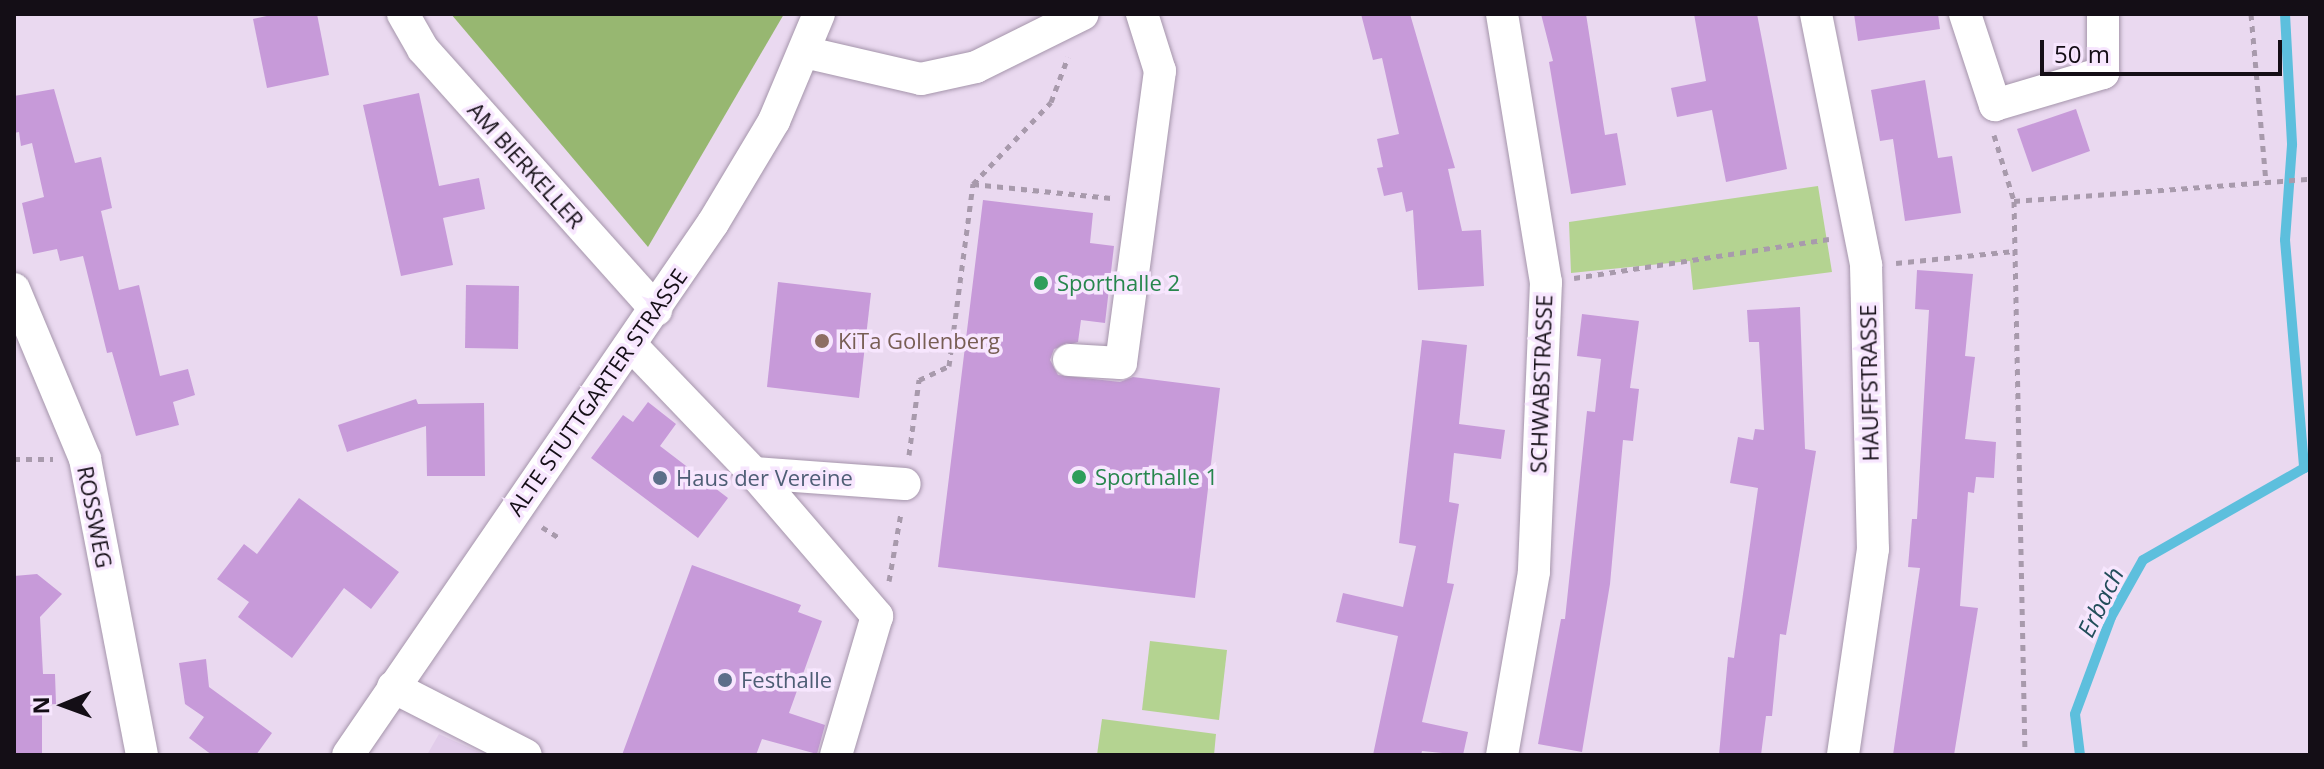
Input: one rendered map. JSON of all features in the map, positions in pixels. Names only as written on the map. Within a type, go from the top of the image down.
[{"type":"street","name":"AM BIERKELLER","points":[[403,14],[423,49],[656,310]]},
{"type":"street","name":"ALTE STUTTGARTER STRASSE","points":[[348,755],[656,310],[774,121],[819,14]]},
{"type":"street","points":[[1069,360],[1121,363],[1139,201],[1160,71],[1142,14]]},
{"type":"street","name":"SCHWABSTRASSE","points":[[1502,14],[1546,282],[1534,572],[1502,755]]},
{"type":"street","name":"HAUFFSTRASSE","points":[[1816,14],[1866,265],[1873,549],[1843,755]]},
{"type":"street","points":[[1965,14],[1995,105],[2103,73],[2103,14]]},
{"type":"street","points":[[804,52],[921,79],[976,67],[1078,29]]},
{"type":"street","name":"ROSSWEG","points":[[14,289],[85,459],[142,755]]},
{"type":"street","points":[[632,346],[754,473],[877,616],[836,755]]},
{"type":"street","points":[[754,473],[905,484]]},
{"type":"street","points":[[393,687],[526,755]]},
{"type":"path","points":[[2251,14],[2266,182]]},
{"type":"path","points":[[877,616],[894,567],[919,380],[949,366],[973,184],[1051,102],[1078,29]]},
{"type":"path","points":[[1995,105],[1989,116],[2014,201],[2025,755]]},
{"type":"path","points":[[2014,201],[2310,179]]},
{"type":"path","points":[[973,184],[1139,201]]},
{"type":"path","points":[[1546,282],[1838,238],[1866,265],[2014,251]]},
{"type":"shaded area","points":[[439,734],[485,755],[427,755]]},
{"type":"green space","points":[[451,14],[784,14],[648,247]]},
{"type":"green space","points":[[1818,186],[1832,272],[1693,290],[1690,261],[1571,273],[1569,222]]},
{"type":"green space","points":[[1150,641],[1227,650],[1219,720],[1142,710]]},
{"type":"green space","points":[[1102,719],[1216,734],[1214,755],[1097,755]]},
{"type":"building","points":[[276,14],[317,14],[329,75],[267,88],[253,19]]},
{"type":"building","points":[[1361,14],[1410,14],[1455,168],[1448,169],[1462,231],[1481,230],[1484,286],[1418,290],[1413,210],[1406,212],[1402,192],[1384,196],[1377,168],[1383,167],[1377,139],[1399,134],[1382,58],[1373,60]]},
{"type":"building","points":[[1541,14],[1586,14],[1605,135],[1617,133],[1626,185],[1571,194],[1549,62],[1553,61]]},
{"type":"building","points":[[1694,14],[1757,14],[1787,169],[1726,182],[1712,110],[1677,117],[1671,88],[1706,81]]},
{"type":"building","points":[[1854,14],[1938,14],[1940,29],[1858,41]]},
{"type":"building","points":[[1925,80],[1938,158],[1952,156],[1961,213],[1905,221],[1893,139],[1880,141],[1871,90]]},
{"type":"building","points":[[54,89],[75,163],[101,157],[112,208],[101,211],[119,290],[139,285],[160,376],[188,369],[195,395],[173,402],[179,425],[136,436],[112,352],[107,353],[83,256],[60,261],[57,249],[33,254],[22,203],[44,197],[32,143],[21,146],[19,132],[14,133],[14,96]]},
{"type":"building","points":[[419,93],[439,186],[479,178],[485,209],[443,218],[453,265],[401,276],[363,105]]},
{"type":"building","points":[[2076,109],[2090,151],[2032,172],[2017,129]]},
{"type":"building","name":"Sporthalle 1","points":[[983,200],[1093,213],[1090,243],[1114,246],[1105,323],[1081,320],[1078,342],[1054,349],[1050,360],[1058,375],[1120,382],[1133,377],[1220,388],[1195,598],[938,567]]},
{"type":"building","points":[[1917,270],[1973,274],[1965,356],[1975,357],[1965,439],[1996,442],[1994,478],[1976,477],[1974,493],[1968,492],[1960,606],[1978,608],[1954,755],[1893,755],[1920,568],[1908,567],[1912,519],[1917,519],[1929,310],[1915,309]]},
{"type":"building","points":[[778,282],[871,293],[859,398],[767,387]]},
{"type":"building","points":[[466,285],[519,286],[518,349],[465,348]]},
{"type":"building","points":[[1800,307],[1805,449],[1816,451],[1786,635],[1780,634],[1772,716],[1766,716],[1761,755],[1719,755],[1728,657],[1734,658],[1758,488],[1730,483],[1738,437],[1753,440],[1755,429],[1764,430],[1759,342],[1749,342],[1747,310]]},
{"type":"building","points":[[1582,314],[1639,321],[1630,388],[1639,389],[1633,441],[1623,440],[1610,584],[1582,752],[1538,744],[1561,619],[1565,619],[1587,411],[1595,412],[1601,359],[1577,356]]},
{"type":"building","points":[[1422,340],[1467,345],[1459,424],[1505,430],[1501,459],[1454,453],[1449,502],[1459,504],[1447,583],[1454,584],[1422,722],[1468,732],[1463,755],[1422,751],[1421,755],[1373,755],[1398,636],[1336,622],[1343,593],[1403,607],[1416,546],[1399,543]]},
{"type":"building","points":[[416,399],[418,404],[484,403],[485,476],[427,476],[426,426],[347,452],[338,425]]},
{"type":"building","name":"Haus der Vereine","points":[[648,402],[676,424],[660,446],[728,498],[698,538],[591,458],[623,415],[633,422]]},
{"type":"building","points":[[299,498],[399,572],[371,609],[344,588],[292,658],[238,617],[249,602],[217,579],[244,544],[257,554]]},
{"type":"building","name":"Festhalle","points":[[692,565],[801,605],[798,612],[822,621],[789,713],[825,725],[817,754],[762,739],[756,755],[622,755]]},
{"type":"building","points":[[37,574],[62,594],[40,617],[43,674],[55,674],[56,704],[42,705],[42,755],[14,755],[14,576]]},
{"type":"building","points":[[206,659],[209,687],[272,733],[256,755],[212,755],[189,738],[204,717],[185,704],[179,663]]},
{"type":"waterway","points":[[2285,14],[2292,145],[2285,240],[2304,468]]},
{"type":"waterway","name":"Erbach","points":[[2080,755],[2075,714],[2111,617],[2143,560],[2308,466]]},
{"type":"place","name":"Sporthalle 2","points":[[1041,283]]},
{"type":"place","name":"KiTa Gollenberg","points":[[822,341]]},
{"type":"place","name":"Sporthalle 1","points":[[1079,477]]},
{"type":"place","name":"Haus der Vereine","points":[[660,478]]},
{"type":"place","name":"Festhalle","points":[[725,680]]}]
